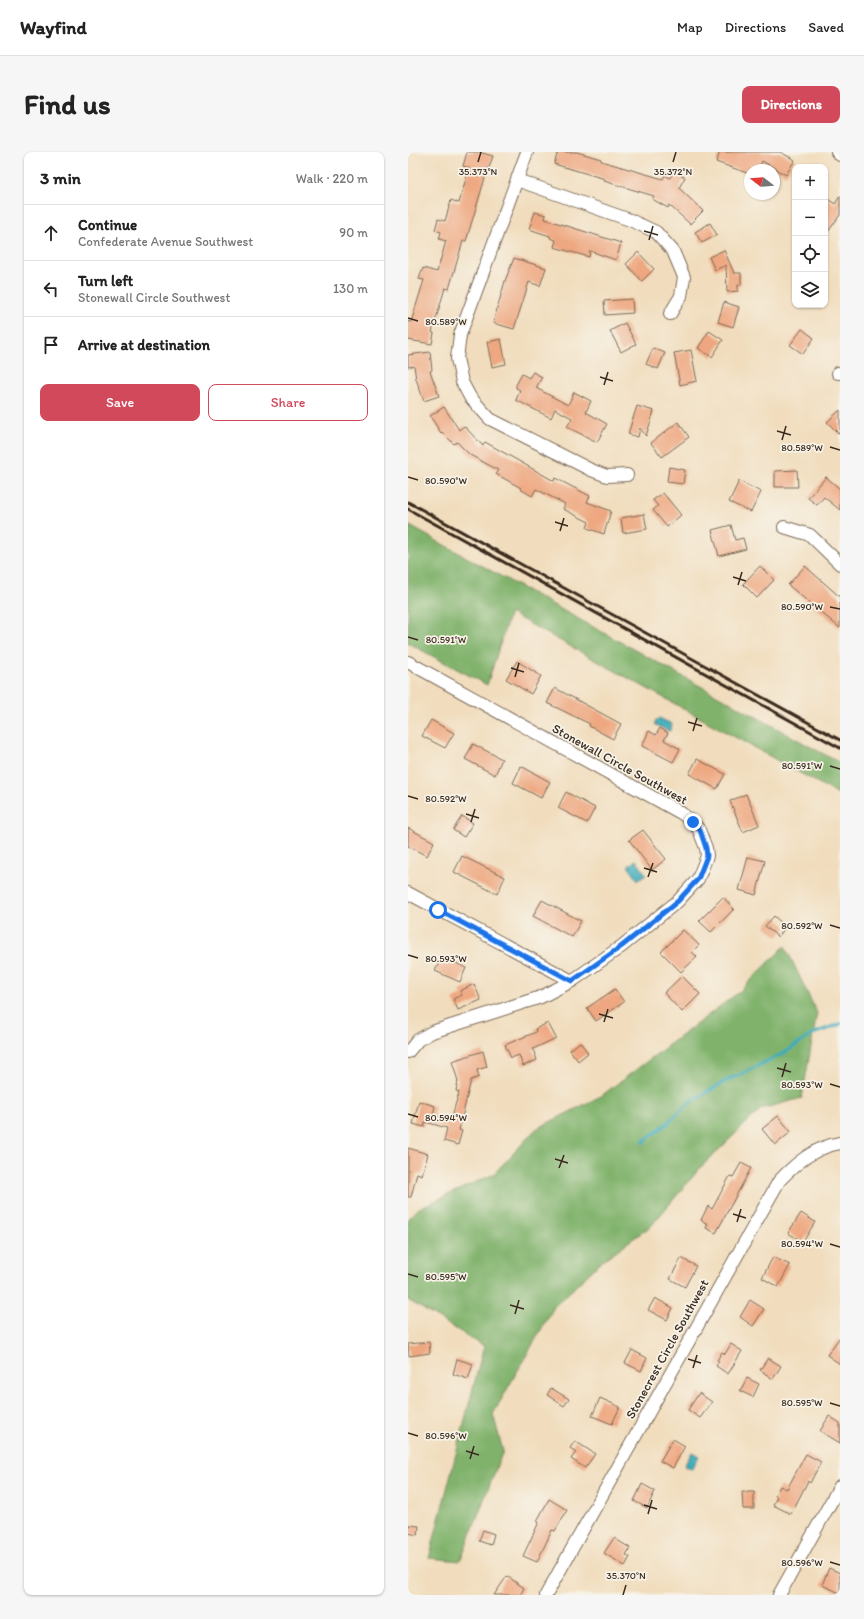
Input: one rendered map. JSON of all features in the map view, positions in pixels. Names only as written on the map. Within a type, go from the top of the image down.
[{"type":"street","points":[[527,152],[460,335],[457,358],[462,382],[470,397],[490,419],[591,470],[607,476],[627,475]]},
{"type":"street","points":[[837,152],[840,155]]},
{"type":"street","points":[[517,180],[630,220],[656,232],[673,251],[684,277],[680,296],[670,314]]},
{"type":"street","points":[[784,527],[810,535],[840,564]]},
{"type":"street","name":"Stonewall Circle Southwest","points":[[408,662],[681,813],[693,822],[700,830],[707,856],[698,879],[678,901],[622,946],[572,981],[541,997],[432,1032],[418,1040],[408,1052]]},
{"type":"street","points":[[408,893],[572,981]]},
{"type":"street","name":"Stonecrest Circle Southwest","points":[[546,1595],[770,1196],[780,1181],[796,1163],[814,1152],[840,1143]]},
{"type":"street","points":[[779,1595],[840,1486]]},
{"type":"green space","points":[[408,525],[840,763],[840,795],[510,613],[487,685],[408,643]]},
{"type":"green space","points":[[785,946],[817,1013],[802,1098],[761,1109],[701,1167],[651,1226],[603,1260],[554,1307],[493,1414],[503,1451],[460,1561],[429,1558],[484,1346],[408,1300],[408,1218],[419,1208],[494,1174],[536,1129],[601,1096],[739,992]]},
{"type":"water","points":[[659,718],[672,724],[671,730],[668,731],[656,725],[655,722]]},
{"type":"water","points":[[636,860],[646,874],[638,880],[628,866]]},
{"type":"water","points":[[692,1452],[699,1456],[692,1469],[684,1466]]},
{"type":"building","points":[[467,152],[479,152],[493,156],[466,241],[463,241],[449,289],[445,288],[432,332],[434,333],[432,344],[408,340],[408,321],[411,322],[424,280],[419,279],[423,268],[437,272],[446,241],[439,239],[441,232],[435,230],[438,219],[445,221],[451,200],[459,203],[469,168],[463,166]]},
{"type":"building","points":[[558,152],[577,152],[601,159],[601,161],[663,179],[665,175],[670,178],[674,171],[685,177],[679,188],[703,211],[690,224],[669,205],[668,208],[652,199],[654,196],[604,181],[605,179],[554,164]]},
{"type":"building","points":[[720,152],[780,152],[795,160],[786,175],[780,172],[780,164],[767,164],[762,161],[761,164],[744,164],[744,172],[716,162]]},
{"type":"building","points":[[840,196],[840,215],[828,232],[828,199],[835,204]]},
{"type":"building","points":[[535,212],[546,215],[545,219],[621,243],[616,260],[590,251],[589,257],[554,247],[556,240],[550,238],[550,236],[529,229]]},
{"type":"building","points":[[710,223],[717,235],[702,243],[695,232]]},
{"type":"building","points":[[724,250],[734,273],[741,273],[741,285],[738,285],[738,291],[727,292],[726,265],[715,270],[709,257]]},
{"type":"building","points":[[638,252],[654,269],[642,281],[626,264]]},
{"type":"building","points":[[514,258],[546,268],[540,286],[529,282],[514,329],[493,323],[505,281]]},
{"type":"building","points":[[632,299],[633,313],[605,315],[604,301]]},
{"type":"building","points":[[724,302],[739,307],[733,327],[718,322]]},
{"type":"building","points":[[625,323],[636,344],[621,352],[610,331]]},
{"type":"building","points":[[802,329],[814,338],[803,354],[790,345]]},
{"type":"building","points":[[709,331],[723,340],[712,357],[698,348]]},
{"type":"building","points":[[501,339],[506,364],[492,367],[487,342]]},
{"type":"building","points":[[653,348],[665,353],[658,369],[646,364]]},
{"type":"building","points":[[691,350],[697,381],[680,385],[674,353]]},
{"type":"building","points":[[430,352],[432,370],[430,371],[439,396],[424,401],[416,379],[414,366],[408,367],[408,355]]},
{"type":"building","points":[[533,372],[542,377],[536,388],[568,405],[574,392],[591,401],[586,412],[607,424],[597,442],[567,427],[572,418],[555,409],[551,418],[516,400],[520,390],[516,388],[516,385],[522,374],[529,378]]},
{"type":"building","points":[[637,406],[654,411],[646,436],[640,428],[638,437],[628,434]]},
{"type":"building","points":[[444,407],[459,430],[464,426],[483,446],[485,442],[554,481],[555,478],[590,496],[587,502],[611,511],[604,534],[587,528],[589,522],[563,509],[565,504],[536,489],[532,496],[496,474],[498,470],[470,455],[457,442],[454,444],[442,432],[441,433],[430,416]]},
{"type":"building","points":[[840,410],[840,435],[827,422]]},
{"type":"building","points":[[678,422],[689,437],[662,457],[651,443]]},
{"type":"building","points":[[669,467],[685,470],[683,484],[667,482]]},
{"type":"building","points":[[797,470],[798,487],[775,487],[775,471]]},
{"type":"building","points":[[826,477],[840,489],[840,510],[824,497],[817,505],[808,498]]},
{"type":"building","points":[[739,481],[761,492],[751,512],[729,502]]},
{"type":"building","points":[[663,493],[681,515],[667,527],[653,510],[658,506],[653,500]]},
{"type":"building","points":[[644,514],[647,529],[623,533],[621,518]]},
{"type":"building","points":[[731,525],[735,540],[743,538],[746,549],[719,556],[712,530]]},
{"type":"building","points":[[760,566],[774,580],[757,598],[743,584]]},
{"type":"building","points":[[805,566],[840,597],[840,628],[788,585]]},
{"type":"building","points":[[517,661],[541,676],[531,694],[506,679]]},
{"type":"building","points":[[555,688],[621,724],[613,739],[589,726],[590,724],[547,703]]},
{"type":"building","points":[[431,720],[454,733],[445,748],[422,736]]},
{"type":"building","points":[[660,728],[668,733],[664,740],[680,749],[673,762],[642,746],[649,731],[656,735]]},
{"type":"building","points":[[473,744],[502,759],[495,775],[465,759]]},
{"type":"building","points":[[697,759],[725,774],[717,789],[689,774]]},
{"type":"building","points":[[521,766],[550,782],[541,798],[513,783]]},
{"type":"building","points":[[566,792],[595,808],[587,823],[558,808]]},
{"type":"building","points":[[746,794],[759,825],[743,832],[730,801]]},
{"type":"building","points":[[462,816],[473,823],[464,837],[453,830]]},
{"type":"building","points":[[408,828],[434,842],[427,856],[408,846]]},
{"type":"building","points":[[643,830],[666,859],[652,870],[629,840]]},
{"type":"building","points":[[462,856],[505,877],[497,894],[454,872]]},
{"type":"building","points":[[748,857],[765,861],[756,895],[739,890]]},
{"type":"building","points":[[723,897],[734,909],[711,932],[699,921]]},
{"type":"building","points":[[542,900],[581,921],[572,937],[533,916]]},
{"type":"building","points":[[774,916],[786,927],[778,937],[765,926]]},
{"type":"building","points":[[683,930],[699,945],[692,952],[697,957],[681,972],[661,952]]},
{"type":"building","points":[[442,956],[466,968],[460,982],[435,971]]},
{"type":"building","points":[[682,976],[700,994],[682,1012],[664,993]]},
{"type":"building","points":[[474,984],[481,1000],[458,1010],[453,999],[462,995],[460,991]]},
{"type":"building","points":[[615,989],[624,1002],[596,1021],[587,1008]]},
{"type":"building","points":[[548,1023],[556,1038],[533,1049],[537,1060],[523,1066],[519,1055],[511,1058],[505,1045],[536,1032],[535,1029]]},
{"type":"building","points":[[580,1042],[588,1053],[578,1061],[570,1050]]},
{"type":"building","points":[[483,1051],[487,1067],[477,1070],[479,1077],[471,1080],[459,1130],[462,1131],[458,1145],[444,1141],[447,1128],[425,1122],[424,1127],[413,1124],[419,1101],[435,1106],[433,1115],[451,1120],[459,1092],[456,1091],[458,1081],[452,1061]]},
{"type":"building","points":[[778,1116],[791,1132],[775,1145],[762,1129]]},
{"type":"building","points":[[408,1148],[428,1154],[422,1175],[417,1173],[411,1197],[408,1197]]},
{"type":"building","points":[[741,1163],[751,1168],[716,1233],[706,1228],[708,1224],[701,1220],[708,1206],[712,1209],[730,1176],[733,1177]]},
{"type":"building","points":[[801,1213],[815,1222],[803,1242],[788,1233]]},
{"type":"building","points":[[773,1257],[790,1265],[778,1287],[762,1278]]},
{"type":"building","points":[[681,1258],[696,1266],[685,1287],[670,1279]]},
{"type":"building","points":[[655,1298],[673,1308],[667,1320],[648,1310]]},
{"type":"building","points":[[750,1300],[764,1309],[753,1326],[740,1317]]},
{"type":"building","points":[[840,1337],[840,1364],[827,1355]]},
{"type":"building","points":[[429,1342],[430,1353],[409,1356],[408,1344]]},
{"type":"building","points":[[731,1344],[742,1351],[728,1374],[716,1366],[719,1361],[717,1360],[722,1352],[725,1354]]},
{"type":"building","points":[[632,1350],[647,1358],[641,1371],[625,1363]]},
{"type":"building","points":[[768,1358],[781,1366],[773,1379],[760,1370]]},
{"type":"building","points":[[457,1359],[473,1364],[468,1379],[453,1374]]},
{"type":"building","points":[[747,1378],[759,1384],[753,1397],[740,1391]]},
{"type":"building","points":[[551,1388],[569,1399],[564,1406],[547,1395]]},
{"type":"building","points":[[699,1393],[712,1402],[700,1418],[688,1410]]},
{"type":"building","points":[[600,1398],[620,1407],[612,1424],[592,1416]]},
{"type":"building","points":[[829,1416],[840,1423],[840,1443],[820,1431]]},
{"type":"building","points":[[673,1439],[685,1446],[673,1468],[660,1461]]},
{"type":"building","points":[[575,1441],[595,1454],[585,1468],[571,1459],[576,1452],[570,1448]]},
{"type":"building","points":[[806,1454],[821,1462],[810,1483],[808,1481],[791,1514],[773,1505],[777,1497],[775,1496],[780,1486],[787,1489]]},
{"type":"building","points":[[642,1484],[655,1491],[647,1508],[634,1501]]},
{"type":"building","points":[[742,1492],[754,1492],[754,1509],[743,1509]]},
{"type":"building","points":[[549,1499],[567,1510],[555,1531],[552,1530],[537,1562],[523,1556],[539,1522],[537,1521]]},
{"type":"building","points":[[408,1525],[419,1526],[418,1535],[408,1533]]},
{"type":"building","points":[[483,1530],[494,1534],[491,1545],[479,1541]]},
{"type":"building","points":[[614,1538],[630,1548],[626,1555],[630,1557],[625,1566],[604,1553]]},
{"type":"building","points":[[829,1568],[840,1573],[840,1593],[822,1585]]},
{"type":"building","points":[[507,1576],[524,1588],[520,1595],[494,1595]]},
{"type":"waterway","points":[[643,1142],[669,1122],[690,1102],[731,1078],[784,1053],[815,1033],[840,1024]]},
{"type":"railway","points":[[408,502],[840,740]]},
{"type":"railway","points":[[408,509],[840,748]]},
{"type":"route","points":[[438,910],[572,981],[622,946],[678,901],[698,879],[707,856],[700,830],[693,822]]}]
